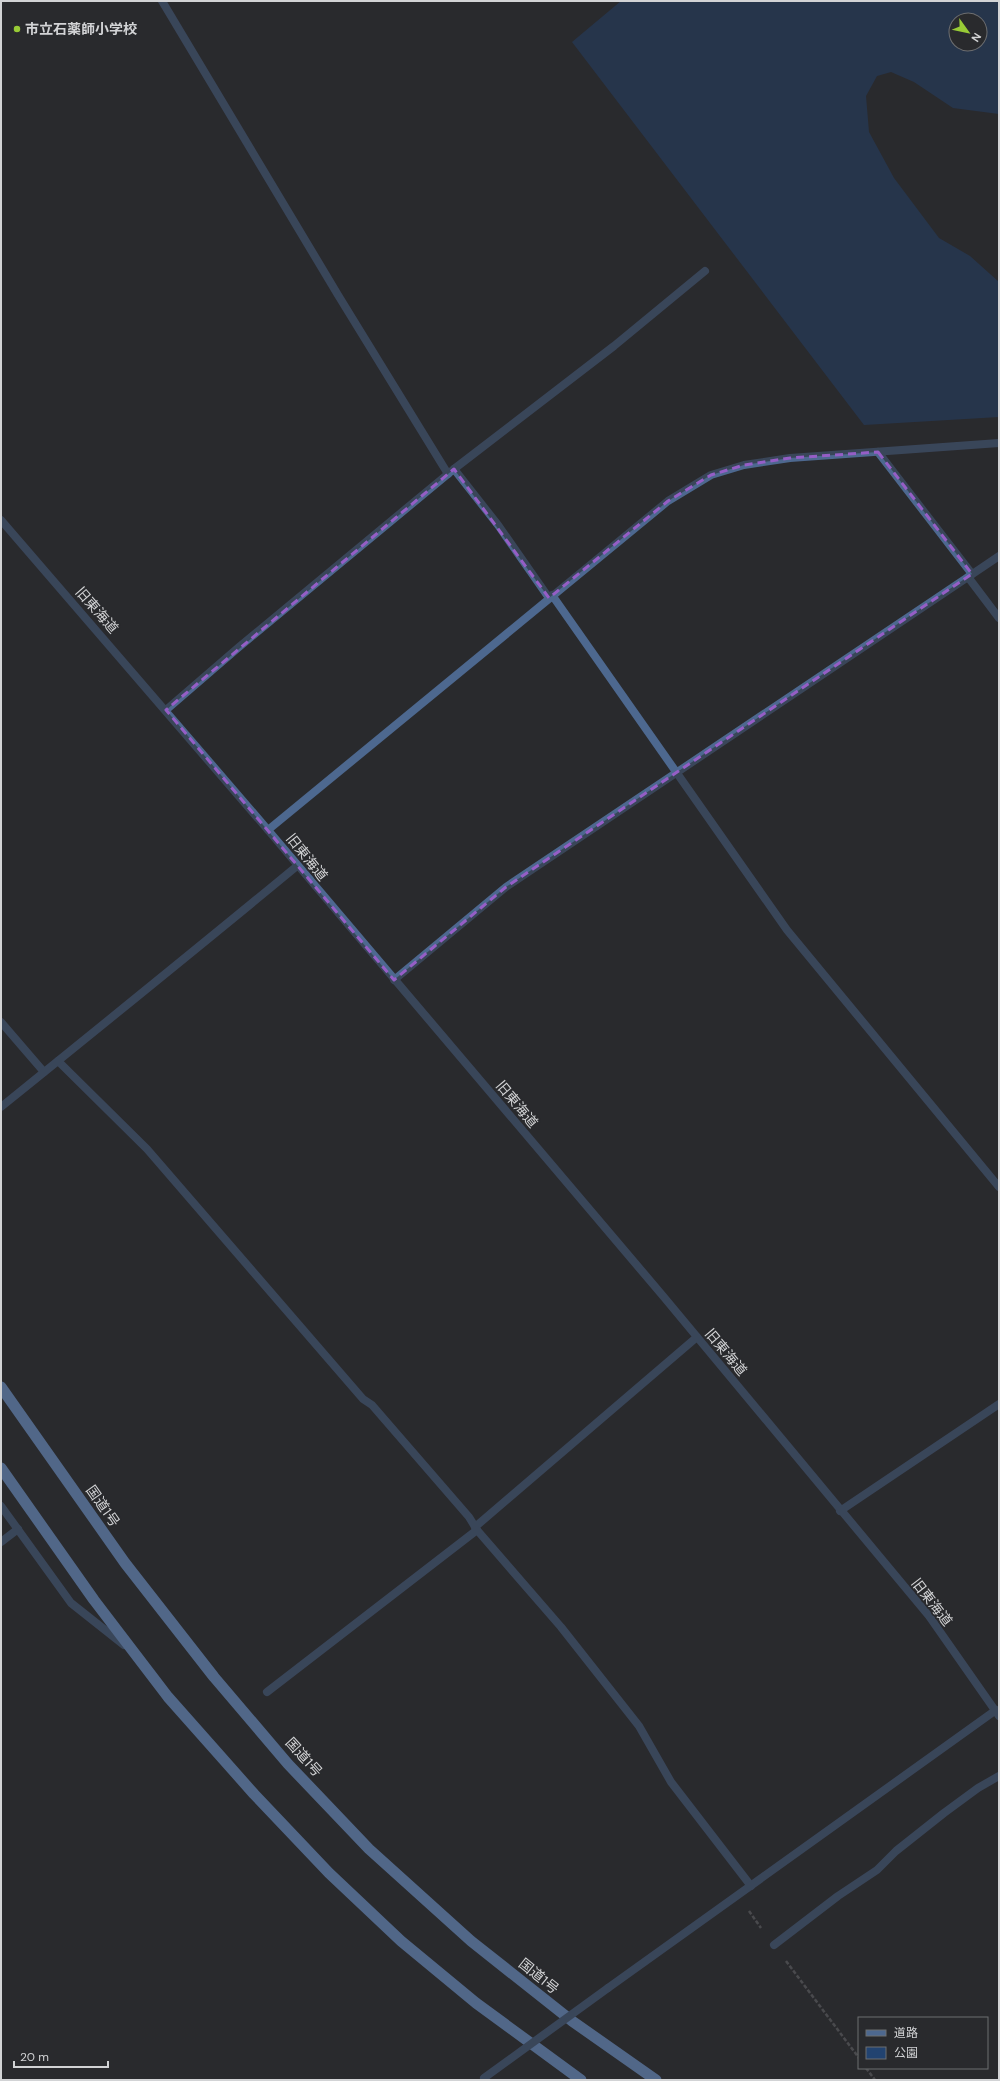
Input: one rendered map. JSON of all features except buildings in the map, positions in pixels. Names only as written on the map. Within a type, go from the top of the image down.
[{"type":"highway","name":"国道1号","points":[[1,1387],[125,1563],[214,1677],[288,1764],[369,1849],[471,1941],[572,2021],[656,2080]]},
{"type":"highway","points":[[1,1468],[94,1600],[168,1697],[254,1794],[329,1873],[401,1941],[476,2003],[581,2080]]},
{"type":"street","points":[[162,1],[338,295],[451,471],[498,525],[551,597],[677,772],[787,930],[999,1187]]},
{"type":"street","points":[[166,710],[239,647],[451,471],[614,346],[705,271]]},
{"type":"street","points":[[268,830],[668,501],[711,475],[744,465],[790,458],[999,443]]},
{"type":"street","points":[[878,452],[970,576],[999,618]]},
{"type":"street","name":"旧東海道","points":[[1,520],[166,710],[697,1337],[840,1511],[929,1616],[997,1713]]},
{"type":"street","points":[[394,980],[506,887],[999,556]]},
{"type":"street","points":[[1,1107],[297,866]]},
{"type":"street","points":[[1,1022],[44,1072]]},
{"type":"street","points":[[58,1061],[147,1149],[363,1399],[372,1405],[459,1505],[476,1528],[561,1627],[639,1726],[671,1782],[751,1886]]},
{"type":"street","points":[[267,1692],[476,1528],[697,1337]]},
{"type":"street","points":[[840,1511],[999,1404]]},
{"type":"street","points":[[1,1506],[71,1602],[134,1653]]},
{"type":"street","points":[[1,1542],[18,1529]]},
{"type":"street","points":[[484,2078],[751,1886],[997,1713]]},
{"type":"street","points":[[774,1945],[838,1896],[877,1870],[896,1851],[944,1813],[978,1788],[999,1776]]},
{"type":"path","points":[[737,1896],[858,2057]]},
{"type":"path","points":[[867,2069],[875,2080]]},
{"type":"highlighted area","points":[[878,452],[972,574],[506,887],[394,980],[166,710],[454,469],[549,598],[668,501],[711,475],[744,465],[790,458]]},
{"type":"green space","points":[[621,1],[999,1],[999,114],[953,108],[914,82],[891,72],[877,76],[866,96],[869,132],[894,178],[939,238],[970,256],[999,282],[999,417],[864,425],[572,42]]},
{"type":"place","name":"市立石薬師小学校","points":[[17,29]]}]
